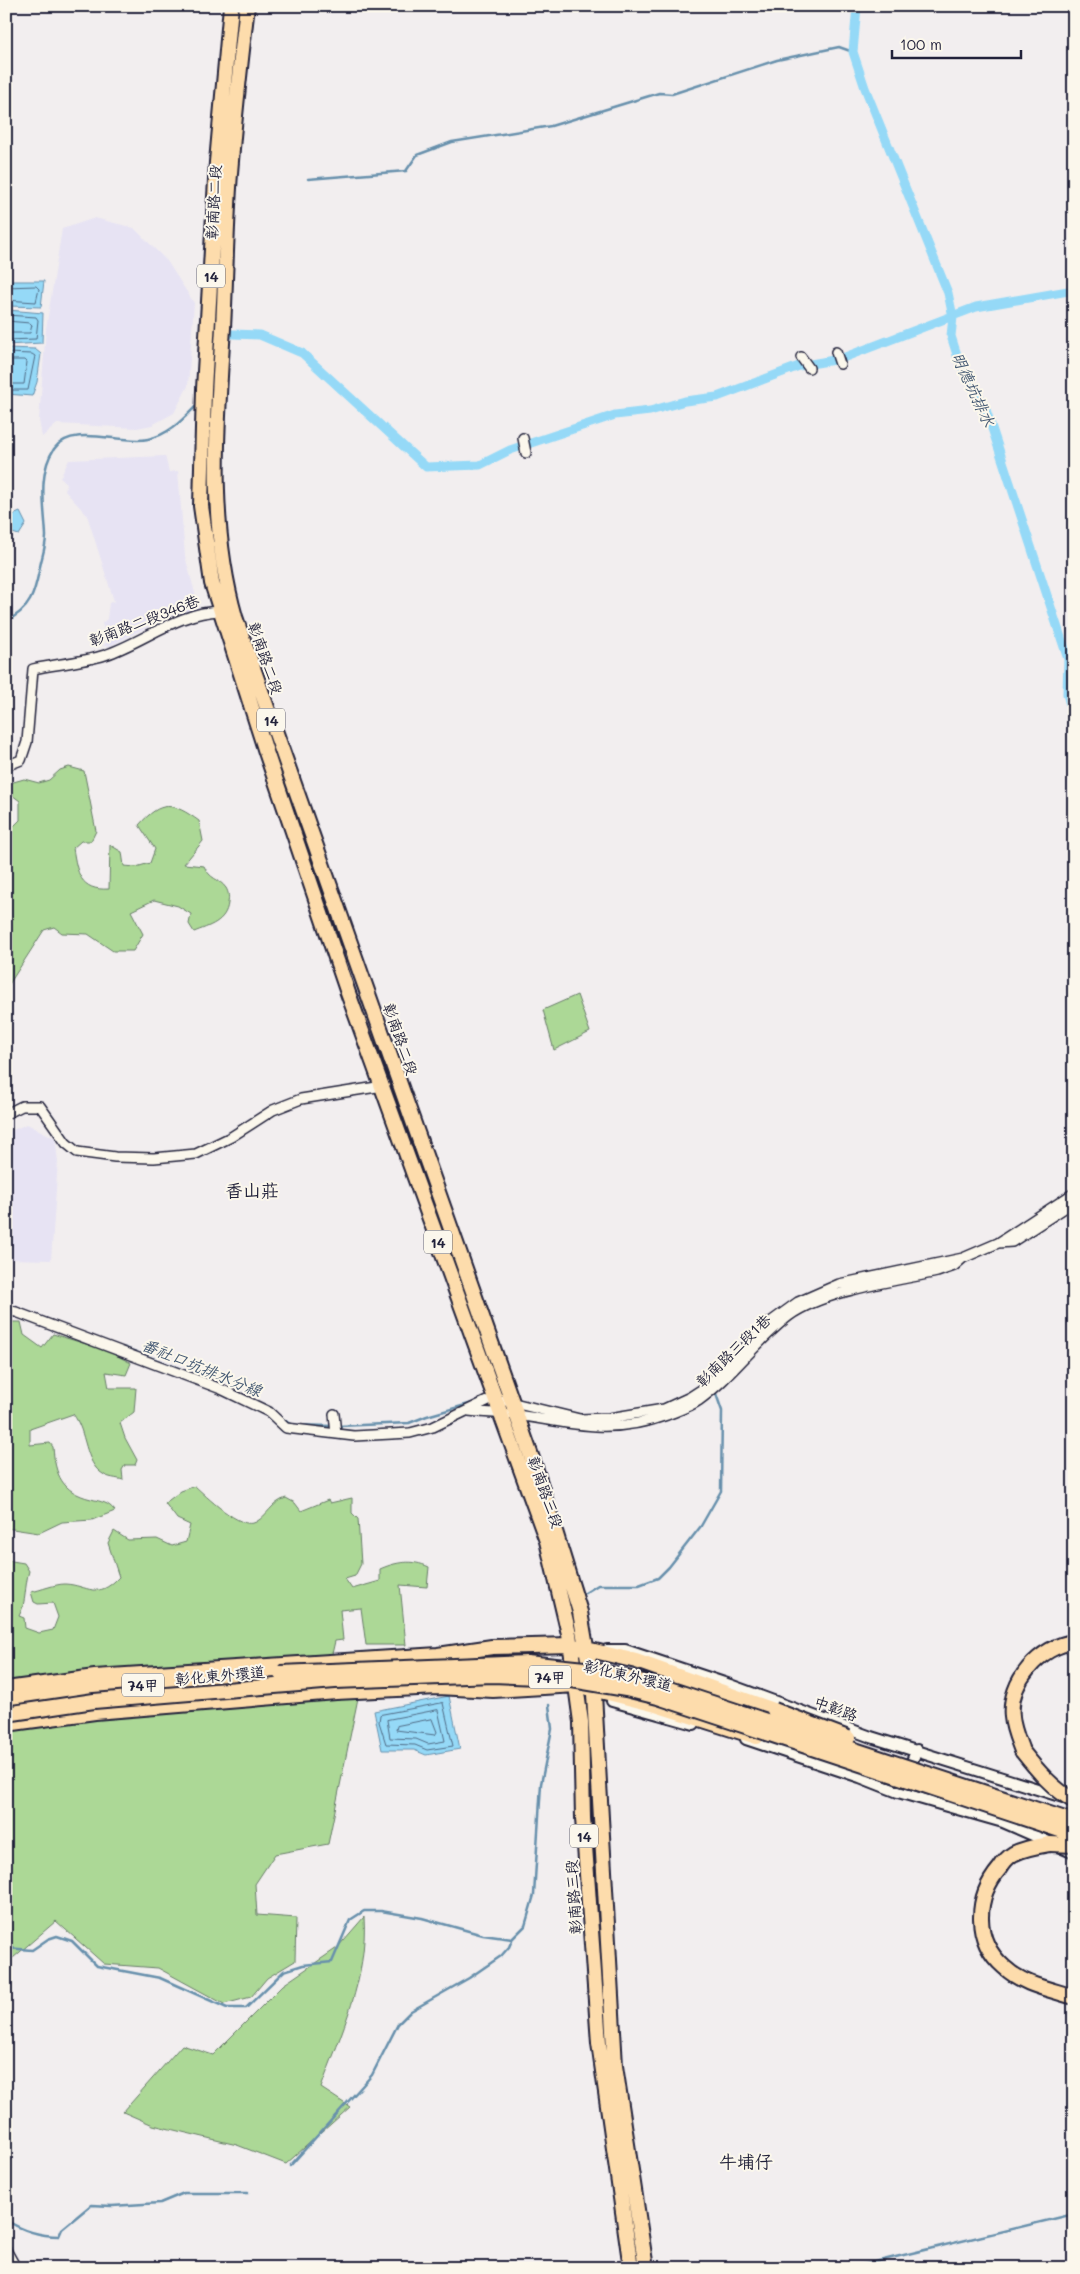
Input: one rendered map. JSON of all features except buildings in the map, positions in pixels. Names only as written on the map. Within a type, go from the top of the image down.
[{"type":"main road","name":"彰南路二段","points":[[232,6],[224,162],[222,329],[210,391],[216,502],[212,583],[266,752],[348,993],[383,1086],[493,1398]]},
{"type":"main road","name":"彰南路二段","points":[[224,162],[247,6]]},
{"type":"main road","name":"彰南路二段","points":[[214,545],[235,618],[511,1401]]},
{"type":"main road","name":"彰南路二段346巷","points":[[220,611],[235,618]]},
{"type":"main road","points":[[266,752],[280,746]]},
{"type":"main road","points":[[383,1086],[399,1082]]},
{"type":"main road","name":"14","points":[[493,1398],[500,1414]]},
{"type":"main road","name":"14","points":[[511,1401],[516,1415]]},
{"type":"main road","name":"彰南路三段","points":[[500,1414],[547,1541],[570,1645],[581,1722],[583,1818],[599,2043],[631,2268]]},
{"type":"main road","name":"彰南路三段","points":[[516,1415],[558,1537],[580,1612],[588,1649],[594,1689],[615,2066],[646,2268]]},
{"type":"main road","points":[[1073,1642],[1041,1656],[1029,1667],[1020,1679],[1014,1697],[1012,1716],[1022,1751],[1040,1774],[1061,1793],[1074,1800]]},
{"type":"main road","name":"彰化東外環道","points":[[570,1645],[658,1668],[882,1750],[929,1780]]},
{"type":"main road","name":"74甲","points":[[6,1689],[95,1677],[450,1653],[492,1647],[570,1645]]},
{"type":"main road","name":"彰化東外環道","points":[[6,1700],[93,1689],[334,1670],[535,1664],[594,1670],[644,1681],[867,1753],[929,1780],[1074,1835]]},
{"type":"main road","name":"彰化東外環道","points":[[6,1714],[94,1702],[335,1682],[493,1675],[560,1678],[609,1685],[658,1697],[929,1780],[1074,1822]]},
{"type":"main road","name":"彰化東外環道","points":[[576,1686],[656,1705],[869,1773],[929,1780]]},
{"type":"main road","name":"74甲","points":[[6,1724],[95,1712],[267,1696],[452,1687],[494,1690],[576,1686]]},
{"type":"main road","points":[[1074,1846],[1064,1844],[1039,1845],[1012,1854],[992,1877],[982,1896],[980,1915],[991,1953],[1003,1967],[1021,1980],[1074,1997]]},
{"type":"street","points":[[836,352],[840,364]]},
{"type":"street","points":[[801,357],[809,368]]},
{"type":"street","points":[[524,438],[526,452]]},
{"type":"street","name":"彰南路二段346巷","points":[[6,766],[22,760],[27,742],[33,668],[105,655],[156,633],[173,623],[206,612],[220,611]]},
{"type":"street","points":[[6,1114],[22,1106],[40,1106],[66,1143],[77,1152],[114,1157],[154,1158],[196,1154],[231,1137],[273,1110],[301,1099],[383,1086]]},
{"type":"street","name":"彰南路三段1巷","points":[[493,1398],[580,1419],[609,1418],[664,1408],[690,1397],[707,1386],[781,1312],[798,1302],[839,1284],[963,1258],[998,1243],[1074,1193]]},
{"type":"street","name":"彰南路三段1巷","points":[[998,1243],[1012,1242],[1074,1202]]},
{"type":"street","name":"彰南路三段1巷","points":[[469,1411],[516,1415],[575,1426],[599,1428],[665,1416],[696,1403],[715,1388],[748,1353],[791,1315],[829,1297],[937,1272],[954,1266],[963,1258]]},
{"type":"street","points":[[6,1310],[16,1312],[221,1388],[269,1412],[286,1428],[354,1436],[410,1433],[432,1427],[493,1398]]},
{"type":"street","points":[[334,1414],[336,1434]]},
{"type":"street","name":"中彰路","points":[[588,1649],[625,1650],[739,1688],[871,1737],[1074,1800]]},
{"type":"street","points":[[594,1689],[611,1700],[729,1734],[860,1777],[898,1792],[1003,1822],[1074,1853]]},
{"type":"street","points":[[860,1777],[871,1737]]},
{"type":"street","points":[[898,1792],[917,1750]]},
{"type":"street","points":[[6,2250],[16,2268]]},
{"type":"shaded area","points":[[95,218],[134,228],[167,261],[194,303],[188,386],[174,413],[152,425],[137,428],[57,424],[42,437],[39,420],[46,329],[62,229]]},
{"type":"shaded area","points":[[165,456],[169,472],[178,471],[185,556],[199,608],[171,615],[110,646],[103,646],[107,642],[102,623],[107,619],[109,603],[114,601],[87,515],[65,491],[67,483],[60,478],[69,460]]},
{"type":"shaded area","points":[[27,1124],[55,1138],[58,1161],[51,1260],[6,1259],[6,1133]]},
{"type":"green space","points":[[69,767],[84,771],[96,831],[91,841],[81,841],[73,848],[76,865],[82,879],[86,883],[99,889],[109,889],[110,845],[122,852],[124,866],[136,867],[150,863],[155,849],[139,825],[154,811],[168,806],[174,807],[199,821],[203,841],[184,864],[204,866],[209,874],[223,885],[228,895],[227,909],[224,915],[216,922],[194,932],[189,924],[191,914],[178,906],[154,900],[131,911],[143,934],[133,951],[113,951],[88,934],[62,933],[54,927],[44,930],[6,989],[6,834],[20,820],[20,801],[8,792],[7,787],[10,783],[24,779],[39,783],[49,780],[60,770]]},
{"type":"green space","points":[[577,995],[590,1032],[554,1050],[543,1010]]},
{"type":"green space","points":[[6,1322],[21,1322],[24,1335],[42,1348],[53,1334],[106,1350],[131,1363],[126,1375],[106,1372],[109,1388],[136,1388],[134,1412],[120,1423],[125,1438],[137,1460],[135,1465],[125,1465],[122,1470],[123,1480],[107,1476],[97,1469],[89,1455],[78,1421],[73,1414],[30,1429],[30,1445],[50,1443],[53,1447],[58,1474],[67,1487],[81,1496],[107,1504],[115,1511],[92,1520],[62,1522],[39,1533],[6,1528],[6,1384],[8,1366],[6,1364]]},
{"type":"green space","points":[[195,1486],[224,1511],[233,1517],[249,1523],[256,1522],[277,1503],[286,1498],[295,1503],[301,1511],[328,1500],[330,1503],[352,1498],[352,1513],[358,1519],[361,1564],[355,1576],[345,1579],[352,1589],[380,1581],[380,1569],[392,1565],[410,1562],[429,1567],[427,1587],[400,1585],[406,1645],[366,1645],[361,1608],[340,1610],[343,1640],[335,1641],[332,1654],[192,1664],[6,1691],[6,1560],[24,1563],[29,1571],[23,1605],[19,1616],[24,1618],[25,1628],[39,1633],[53,1630],[58,1617],[53,1603],[38,1604],[34,1602],[31,1592],[61,1584],[98,1590],[111,1584],[119,1577],[108,1543],[114,1531],[128,1540],[157,1539],[172,1546],[186,1542],[190,1525],[177,1519],[165,1503],[181,1491]]},
{"type":"green space","points":[[289,1696],[358,1698],[328,1844],[275,1854],[255,1884],[257,1915],[296,1918],[295,1961],[267,1978],[251,1997],[224,2004],[158,1968],[104,1964],[56,1921],[13,1958],[6,1956],[6,1731],[47,1723]]},
{"type":"green space","points":[[364,1917],[362,1961],[352,2004],[321,2088],[350,2107],[286,2164],[237,2145],[153,2125],[123,2112],[182,2045],[213,2055],[283,1985],[337,1948]]},
{"type":"water","points":[[44,281],[41,307],[9,306],[6,297],[7,282]]},
{"type":"water","points":[[6,311],[43,313],[42,343],[6,345]]},
{"type":"water","points":[[8,348],[35,349],[41,354],[37,382],[32,396],[6,394]]},
{"type":"water","points":[[20,512],[26,524],[19,535],[9,532],[6,535],[6,518]]},
{"type":"water","points":[[449,1696],[460,1749],[426,1755],[414,1750],[382,1750],[374,1711]]},
{"type":"waterway","name":"明德坑排水","points":[[857,6],[853,52],[865,88],[948,293],[953,317],[951,336],[958,358],[986,410],[1068,659],[1067,694],[1074,719]]},
{"type":"waterway","points":[[308,179],[406,171],[417,155],[452,142],[551,126],[659,93],[672,94],[777,60],[839,47],[853,52]]},
{"type":"waterway","points":[[233,334],[260,335],[302,353],[426,467],[480,465],[510,450],[615,415],[650,411],[685,401],[717,397],[799,366],[840,359],[976,307],[1074,290]]},
{"type":"waterway","points":[[6,621],[15,616],[28,604],[35,589],[46,539],[43,492],[45,469],[54,449],[62,441],[73,437],[98,436],[137,440],[156,437],[175,426],[197,405]]},
{"type":"waterway","name":"番社口坑排水分線","points":[[839,1289],[853,1286]]},
{"type":"waterway","name":"番社口坑排水分線","points":[[125,1348],[223,1385]]},
{"type":"waterway","name":"番社口坑排水分線","points":[[233,1390],[268,1407]]},
{"type":"waterway","points":[[585,1593],[598,1585],[639,1585],[658,1578],[701,1526],[721,1491],[722,1411],[715,1391]]},
{"type":"waterway","name":"番社口坑排水分線","points":[[338,1426],[409,1423],[476,1402]]},
{"type":"waterway","name":"番社口坑排水分線","points":[[525,1411],[541,1415]]},
{"type":"waterway","name":"番社口坑排水分線","points":[[278,1415],[291,1425],[332,1426]]},
{"type":"waterway","points":[[6,1948],[32,1950],[48,1939],[57,1936],[72,1941],[97,1966],[160,1978],[227,2008],[246,2008],[284,1971],[303,1965],[332,1962],[350,1920],[364,1911],[381,1911],[422,1918],[483,1935],[512,1939],[525,1926],[534,1895],[541,1784],[552,1729],[549,1705]]},
{"type":"waterway","points":[[290,2166],[372,2075],[398,2024],[411,2011],[469,1978],[501,1956],[512,1940]]},
{"type":"waterway","points":[[6,2220],[31,2232],[59,2236],[62,2229],[91,2205],[112,2206],[160,2203],[184,2193],[248,2193]]},
{"type":"waterway","points":[[850,2268],[1074,2214]]},
{"type":"district","name":"香山莊","points":[[252,1190]]},
{"type":"district","name":"牛埔仔","points":[[746,2161]]}]
